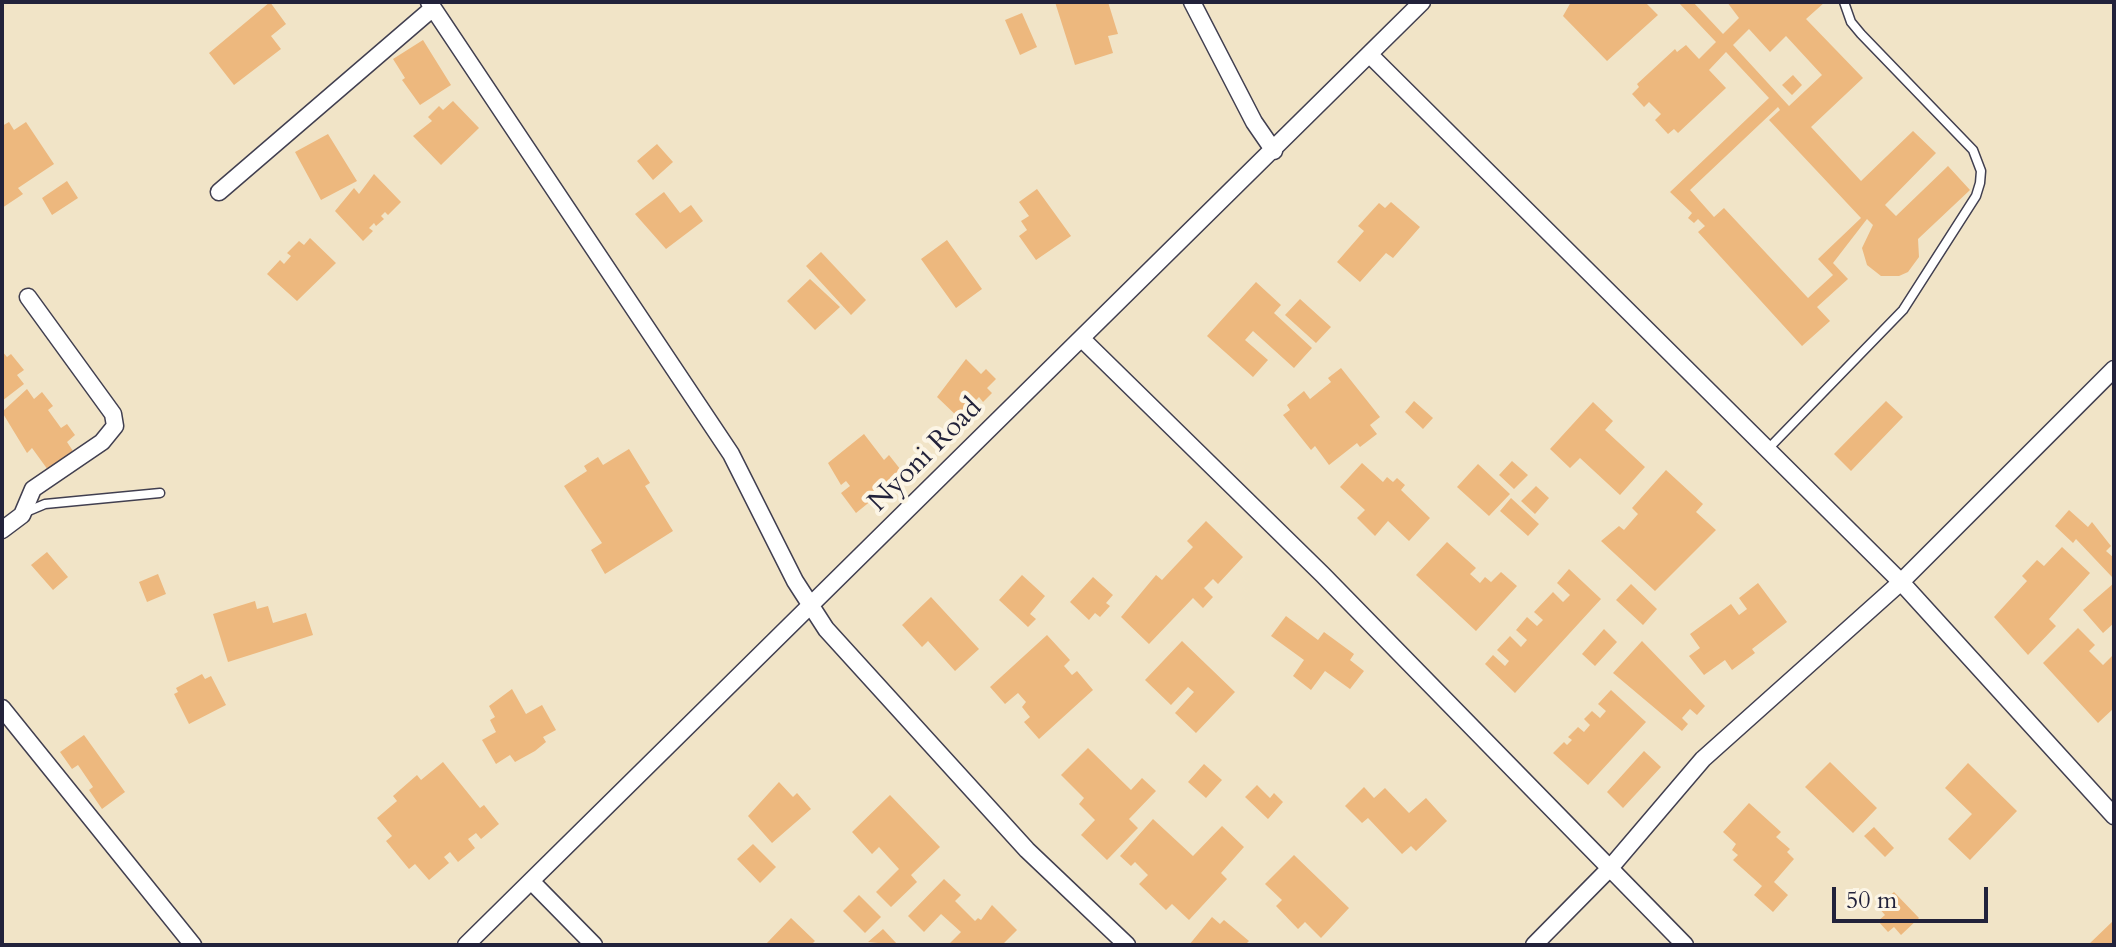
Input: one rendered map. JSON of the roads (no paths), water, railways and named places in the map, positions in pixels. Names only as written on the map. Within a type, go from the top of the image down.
[{"type":"street","points":[[1192,2],[1254,122],[1274,151]]},
{"type":"street","name":"Nyoni Road","points":[[466,945],[1422,2]]},
{"type":"street","points":[[219,192],[431,5],[731,454],[810,607],[826,629],[1027,850],[1127,945]]},
{"type":"street","points":[[1370,55],[1901,582],[2114,816]]},
{"type":"street","points":[[2,530],[22,515],[33,489],[102,442],[115,426],[113,414],[28,297]]},
{"type":"street","points":[[1082,339],[1323,575],[1685,945]]},
{"type":"street","points":[[1534,945],[1610,868],[1703,759],[1901,582],[2110,377]]},
{"type":"street","points":[[2,708],[193,945]]},
{"type":"street","points":[[531,881],[594,945]]},
{"type":"lane","points":[[1768,449],[1903,310],[1976,196],[1980,183],[1981,171],[1973,150],[1861,34],[1851,22],[1844,2]]},
{"type":"lane","points":[[22,515],[45,504],[160,493]]}]
